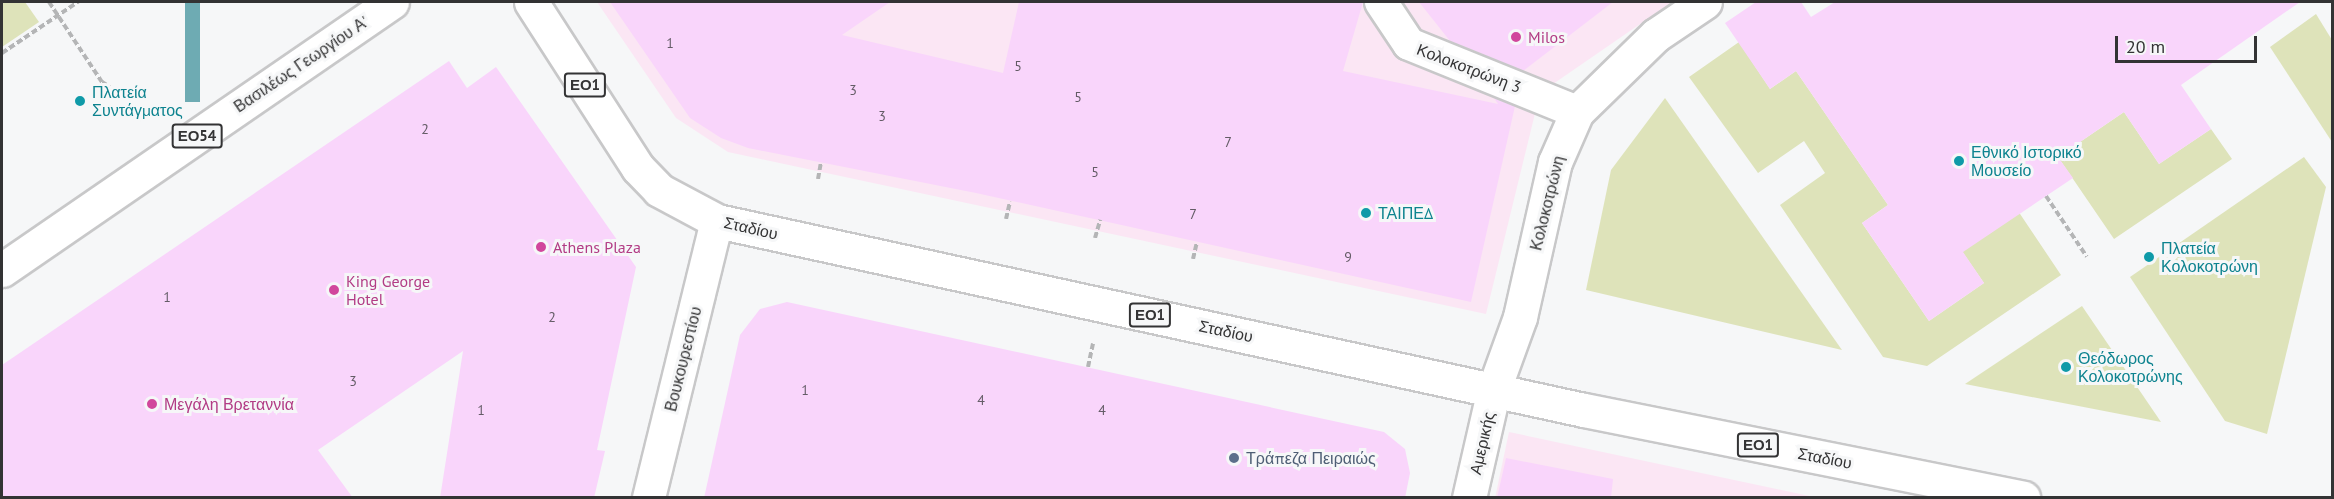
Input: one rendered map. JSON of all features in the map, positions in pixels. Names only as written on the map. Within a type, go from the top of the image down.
[{"type":"main road","name":"Βασιλέως Γεωργίου Α'","points":[[2,270],[392,2]]},
{"type":"main road","name":"Σταδίου","points":[[531,2],[638,168],[658,190],[717,221],[1494,389],[2023,498]]},
{"type":"main road","name":"Κολοκοτρώνη","points":[[1494,389],[1520,317],[1555,162],[1577,112],[1656,36],[1705,2]]},
{"type":"main road","name":"Αμερικής","points":[[1469,498],[1494,389]]},
{"type":"street","name":"Κολοκοτρώνη 3","points":[[1381,2],[1409,44],[1577,112]]},
{"type":"street","name":"Βουκουρεστίου","points":[[649,498],[717,221]]},
{"type":"path","points":[[49,2],[102,82],[110,87]]},
{"type":"path","points":[[2,53],[78,2]]},
{"type":"path","points":[[818,179],[821,162]]},
{"type":"path","points":[[2046,196],[2087,257]]},
{"type":"path","points":[[1006,219],[1010,201]]},
{"type":"path","points":[[1095,238],[1100,220]]},
{"type":"path","points":[[1193,259],[1197,242]]},
{"type":"shaded area","points":[[597,2],[1672,2],[1540,93],[1486,314],[728,152],[676,118]]},
{"type":"shaded area","points":[[1509,432],[1814,497],[1495,498]]},
{"type":"green space","points":[[2,2],[25,2],[39,22],[2,47]]},
{"type":"green space","points":[[2316,14],[2332,40],[2332,142],[2270,47]]},
{"type":"green space","points":[[1739,42],[1770,89],[1796,71],[1888,205],[1862,223],[1929,321],[1984,283],[1948,231],[2006,193],[2061,275],[1927,366],[1883,357],[1780,205],[1825,173],[1804,141],[1758,173],[1689,77]]},
{"type":"green space","points":[[1665,98],[1842,350],[1586,290],[1611,170]]},
{"type":"green space","points":[[2124,112],[2159,164],[2211,129],[2232,159],[2114,239],[2058,157]]},
{"type":"green space","points":[[2304,157],[2326,187],[2267,434],[2225,421],[2130,277]]},
{"type":"green space","points":[[2082,306],[2161,422],[1965,384]]},
{"type":"water","points":[[185,2],[200,2],[200,102],[185,102]]},
{"type":"building","points":[[610,2],[890,2],[842,35],[1003,73],[1019,2],[1363,2],[1343,71],[1498,104],[1494,98],[1515,106],[1471,302],[976,193],[748,148],[721,138],[690,118]]},
{"type":"building","name":"Milos","points":[[1419,2],[1613,2],[1523,71],[1450,41]]},
{"type":"building","name":"Εθνικό Ιστορικό Μουσείο","points":[[1756,2],[1801,2],[1811,17],[1835,2],[2300,2],[2181,85],[2211,129],[2159,164],[2124,112],[2058,157],[2073,178],[1963,252],[1984,283],[1929,321],[1862,223],[1888,205],[1796,71],[1770,89],[1725,23]]},
{"type":"building","points":[[449,61],[467,88],[496,67],[636,267],[597,450],[605,451],[594,498],[440,498],[463,351],[318,450],[353,498],[2,498],[2,365]]},
{"type":"building","points":[[787,302],[1384,432],[1405,449],[1410,473],[1405,498],[704,498],[740,335],[760,309]]},
{"type":"building","points":[[1506,458],[1613,479],[1611,498],[1497,498]]},
{"type":"place","name":"Milos","points":[[1516,37]]},
{"type":"place","name":"Πλατεία Συντάγματος","points":[[80,101]]},
{"type":"place","name":"Εθνικό Ιστορικό Μουσείο","points":[[1959,161]]},
{"type":"place","name":"ΤΑΙΠΕΔ","points":[[1366,213]]},
{"type":"place","name":"Athens Plaza","points":[[541,247]]},
{"type":"place","name":"Πλατεία Κολοκοτρώνη","points":[[2149,257]]},
{"type":"place","name":"King George Hotel","points":[[334,290]]},
{"type":"place","name":"Θεόδωρος Κολοκοτρώνης","points":[[2066,367]]},
{"type":"place","name":"Μεγάλη Βρεταννία","points":[[152,404]]},
{"type":"place","name":"Τράπεζα Πειραιώς","points":[[1234,458]]}]
